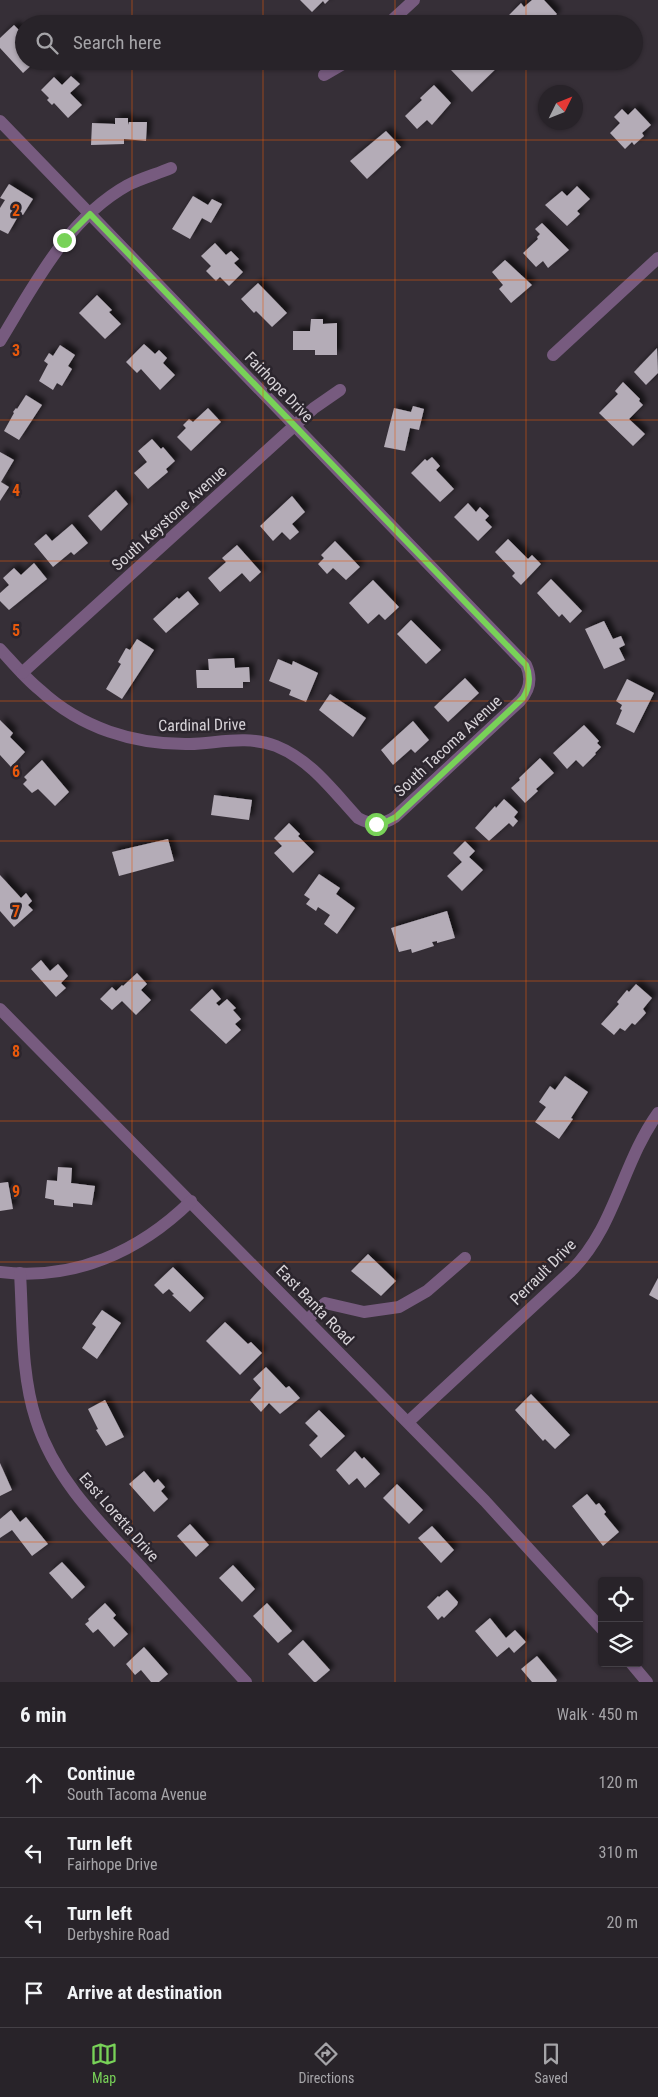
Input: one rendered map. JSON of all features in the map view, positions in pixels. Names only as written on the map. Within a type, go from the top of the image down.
[{"type":"street","points":[[398,15],[414,0]]},
{"type":"street","points":[[324,75],[333,70]]},
{"type":"street","name":"Fairhope Drive","points":[[0,121],[526,665],[529,678]]},
{"type":"street","points":[[0,341],[52,256],[72,232],[90,214],[125,187],[171,168]]},
{"type":"street","points":[[553,355],[658,258]]},
{"type":"street","name":"South Keystone Avenue","points":[[22,673],[319,404],[340,390]]},
{"type":"street","name":"Cardinal Drive","points":[[0,649],[41,692],[71,714],[99,729],[135,740],[173,744],[251,740],[276,746],[309,764],[358,818],[376,824]]},
{"type":"street","name":"South Tacoma Avenue","points":[[376,824],[384,823],[396,817],[520,701],[528,690],[529,678]]},
{"type":"street","name":"East Banta Road","points":[[0,1009],[485,1500],[598,1626]]},
{"type":"street","name":"Perrault Drive","points":[[408,1422],[564,1278],[588,1252],[602,1230],[640,1142],[658,1113]]},
{"type":"street","points":[[0,1272],[20,1274],[69,1269],[117,1254],[160,1229],[191,1201]]},
{"type":"street","points":[[307,1320],[325,1303],[364,1312],[399,1307],[427,1291],[464,1258]]},
{"type":"street","name":"East Loretta Drive","points":[[20,1274],[27,1376],[31,1401],[52,1461],[85,1507],[246,1682]]},
{"type":"street","points":[[634,1667],[647,1682]]},
{"type":"building","points":[[300,0],[329,0],[325,4],[323,1],[312,12]]},
{"type":"building","points":[[532,0],[544,0],[557,14],[509,15],[521,3],[524,7]]},
{"type":"building","points":[[15,26],[15,64],[0,48],[0,38]]},
{"type":"building","points":[[451,70],[495,70],[472,92]]},
{"type":"building","points":[[71,76],[80,84],[70,93],[82,105],[68,118],[54,103],[52,105],[47,100],[49,98],[41,90],[54,77],[62,85]]},
{"type":"building","points":[[434,85],[451,103],[432,125],[427,120],[417,129],[405,116]]},
{"type":"building","points":[[635,108],[651,125],[642,133],[644,136],[634,145],[632,142],[625,149],[610,133],[620,123],[614,117],[622,109],[628,115]]},
{"type":"building","points":[[115,118],[128,118],[128,125],[129,122],[147,122],[146,141],[124,139],[124,144],[91,145],[92,123],[115,124]]},
{"type":"building","points":[[386,131],[401,147],[367,179],[350,161]]},
{"type":"building","points":[[9,184],[33,199],[23,215],[20,213],[8,234],[0,230],[0,208],[5,200],[0,198]]},
{"type":"building","points":[[577,186],[590,199],[577,211],[580,214],[567,226],[545,205],[562,191],[567,196]]},
{"type":"building","points":[[193,196],[208,205],[212,199],[222,204],[211,223],[202,218],[190,239],[172,229]]},
{"type":"building","points":[[542,223],[569,250],[548,268],[543,261],[536,267],[523,253],[538,239],[537,237],[540,234],[535,229]]},
{"type":"building","points":[[215,243],[226,255],[231,251],[239,259],[234,263],[243,272],[229,286],[220,277],[216,281],[206,271],[211,266],[201,256]]},
{"type":"building","points":[[505,260],[532,285],[511,303],[499,289],[503,285],[492,272]]},
{"type":"building","points":[[258,283],[287,313],[272,327],[256,311],[254,313],[241,299]]},
{"type":"building","points":[[97,295],[112,310],[109,312],[121,324],[105,339],[79,313]]},
{"type":"building","points":[[311,319],[323,319],[323,324],[337,323],[337,355],[315,355],[315,350],[293,350],[293,331],[310,331]]},
{"type":"building","points":[[144,344],[155,354],[159,350],[167,358],[163,363],[175,375],[160,390],[141,369],[137,373],[126,362]]},
{"type":"building","points":[[60,345],[75,355],[68,366],[72,369],[62,386],[57,383],[53,390],[39,381],[48,364],[44,361],[49,353],[53,356]]},
{"type":"building","points":[[657,348],[658,373],[646,385],[634,372]]},
{"type":"building","points":[[623,382],[640,399],[639,401],[643,405],[629,419],[645,434],[633,446],[599,413],[618,394],[615,391]]},
{"type":"building","points":[[26,395],[42,405],[19,440],[4,431],[13,412]]},
{"type":"building","points":[[413,406],[424,409],[419,430],[410,428],[405,451],[384,447],[394,408],[411,412]]},
{"type":"building","points":[[208,408],[221,422],[191,451],[177,437],[186,428],[183,425],[189,419],[193,422]]},
{"type":"building","points":[[152,439],[161,449],[163,447],[175,461],[166,469],[168,472],[148,489],[134,473],[147,462],[138,451]]},
{"type":"building","points":[[0,452],[14,460],[1,482],[9,487],[0,501]]},
{"type":"building","points":[[432,457],[440,466],[436,470],[454,489],[440,502],[411,473],[425,459],[427,461]]},
{"type":"building","points":[[116,490],[128,504],[101,531],[88,516]]},
{"type":"building","points":[[292,496],[305,512],[292,524],[299,532],[290,540],[282,532],[273,541],[260,526]]},
{"type":"building","points":[[468,503],[476,512],[480,507],[489,516],[485,520],[492,527],[478,541],[454,517]]},
{"type":"building","points":[[72,524],[88,543],[74,555],[71,552],[53,567],[34,544],[46,534],[52,541]]},
{"type":"building","points":[[508,539],[528,559],[532,555],[541,564],[521,585],[512,576],[515,573],[495,552]]},
{"type":"building","points":[[335,541],[360,567],[346,580],[333,568],[327,574],[318,564],[324,558],[321,555]]},
{"type":"building","points":[[237,545],[261,572],[250,582],[242,573],[220,592],[208,578],[226,562],[222,558]]},
{"type":"building","points":[[34,563],[47,579],[9,610],[0,601],[0,593],[9,585],[3,578],[14,568],[21,575]]},
{"type":"building","points":[[551,579],[582,611],[570,623],[562,614],[559,617],[537,593]]},
{"type":"building","points":[[373,580],[399,607],[385,620],[379,614],[368,624],[349,603]]},
{"type":"building","points":[[188,591],[199,604],[166,633],[153,619],[177,597],[179,599]]},
{"type":"building","points":[[411,620],[441,650],[426,664],[397,634]]},
{"type":"building","points":[[604,621],[613,639],[621,636],[625,645],[619,648],[625,660],[604,669],[585,629]]},
{"type":"building","points":[[137,639],[154,650],[122,699],[106,689],[121,664],[118,662],[126,648],[130,650]]},
{"type":"building","points":[[234,658],[235,668],[249,667],[250,682],[243,682],[243,688],[197,688],[196,670],[209,670],[208,659]]},
{"type":"building","points":[[278,659],[292,665],[293,661],[318,673],[306,702],[289,695],[291,690],[269,681]]},
{"type":"building","points":[[465,678],[479,693],[448,722],[434,707]]},
{"type":"building","points":[[627,679],[654,693],[634,733],[616,724],[622,710],[620,709],[622,705],[616,701]]},
{"type":"building","points":[[330,694],[366,718],[353,737],[319,710]]},
{"type":"building","points":[[0,720],[13,733],[10,737],[25,752],[11,767],[0,755]]},
{"type":"building","points":[[413,721],[429,740],[415,753],[411,749],[393,765],[381,750]]},
{"type":"building","points":[[584,725],[599,741],[597,743],[601,747],[583,767],[576,760],[567,769],[553,753]]},
{"type":"building","points":[[540,758],[554,773],[536,789],[538,791],[525,803],[511,788]]},
{"type":"building","points":[[42,760],[69,792],[55,806],[38,789],[32,793],[23,784],[27,780],[24,777]]},
{"type":"building","points":[[214,795],[252,800],[249,820],[211,815]]},
{"type":"building","points":[[504,799],[518,812],[514,817],[518,821],[513,827],[509,823],[489,841],[475,828]]},
{"type":"building","points":[[289,823],[300,834],[298,836],[314,852],[293,873],[274,853],[282,846],[274,838]]},
{"type":"building","points":[[168,839],[174,861],[119,876],[112,852]]},
{"type":"building","points":[[465,841],[475,851],[469,857],[483,870],[462,891],[447,876],[462,862],[453,853]]},
{"type":"building","points":[[319,874],[340,888],[336,894],[355,908],[337,934],[324,924],[330,915],[318,907],[316,911],[306,904],[310,899],[304,895]]},
{"type":"building","points":[[0,875],[21,898],[26,893],[32,901],[28,905],[33,910],[14,927],[0,911]]},
{"type":"building","points":[[447,911],[455,938],[437,943],[437,941],[432,942],[434,946],[412,953],[411,949],[399,952],[391,928]]},
{"type":"building","points":[[41,960],[50,971],[58,964],[68,976],[61,983],[66,988],[56,997],[31,969]]},
{"type":"building","points":[[137,973],[147,984],[141,990],[151,1000],[136,1015],[122,1001],[112,1010],[100,999],[112,987],[116,991]]},
{"type":"building","points":[[636,984],[652,998],[643,1009],[646,1013],[635,1025],[632,1023],[625,1031],[620,1028],[614,1035],[601,1024],[619,1004],[617,1002],[627,990],[629,992]]},
{"type":"building","points":[[212,989],[221,999],[216,1003],[219,1006],[227,999],[236,1008],[233,1010],[241,1019],[235,1024],[241,1030],[226,1044],[190,1010]]},
{"type":"building","points":[[565,1076],[588,1092],[559,1139],[535,1122],[546,1107],[539,1102],[550,1086],[555,1090]]},
{"type":"building","points":[[58,1167],[72,1168],[71,1183],[95,1186],[92,1205],[73,1203],[73,1207],[54,1205],[54,1200],[45,1198],[47,1180],[57,1181]]},
{"type":"building","points":[[8,1182],[13,1209],[0,1211],[0,1183]]},
{"type":"building","points":[[368,1254],[396,1281],[381,1296],[351,1271]]},
{"type":"building","points":[[173,1267],[204,1298],[190,1312],[172,1295],[174,1294],[169,1289],[163,1294],[154,1285]]},
{"type":"building","points":[[658,1278],[658,1300],[649,1295]]},
{"type":"building","points":[[102,1310],[121,1323],[97,1359],[82,1348],[96,1327],[92,1324]]},
{"type":"building","points":[[225,1322],[248,1344],[251,1342],[262,1353],[240,1375],[206,1341]]},
{"type":"building","points":[[266,1367],[286,1388],[289,1386],[300,1398],[280,1414],[269,1403],[261,1412],[250,1400],[261,1388],[253,1379]]},
{"type":"building","points":[[531,1394],[570,1435],[555,1449],[545,1439],[543,1441],[515,1410]]},
{"type":"building","points":[[105,1400],[124,1437],[106,1446],[96,1430],[98,1429],[88,1409]]},
{"type":"building","points":[[319,1410],[345,1436],[321,1458],[309,1445],[318,1436],[305,1423]]},
{"type":"building","points":[[355,1451],[362,1459],[364,1457],[380,1474],[365,1488],[357,1478],[349,1485],[336,1470]]},
{"type":"building","points":[[0,1463],[12,1490],[0,1496]]},
{"type":"building","points":[[144,1471],[154,1483],[158,1479],[165,1487],[161,1491],[168,1499],[154,1512],[129,1484]]},
{"type":"building","points":[[397,1484],[423,1510],[409,1524],[383,1498]]},
{"type":"building","points":[[587,1494],[596,1505],[599,1503],[606,1512],[604,1514],[619,1532],[603,1546],[572,1506]]},
{"type":"building","points":[[11,1510],[20,1522],[26,1517],[48,1544],[32,1556],[12,1530],[0,1538],[0,1519]]},
{"type":"building","points":[[190,1524],[209,1545],[196,1557],[177,1536]]},
{"type":"building","points":[[432,1526],[454,1550],[441,1563],[418,1538]]},
{"type":"building","points":[[62,1562],[85,1587],[72,1599],[49,1573]]},
{"type":"building","points":[[233,1565],[255,1589],[242,1602],[219,1578]]},
{"type":"building","points":[[447,1590],[458,1602],[444,1618],[442,1616],[438,1620],[427,1607]]},
{"type":"building","points":[[105,1603],[116,1615],[113,1618],[128,1634],[114,1647],[98,1629],[93,1633],[85,1624]]},
{"type":"building","points":[[267,1603],[292,1631],[278,1643],[253,1616]]},
{"type":"building","points":[[490,1618],[506,1638],[515,1630],[526,1642],[514,1653],[509,1647],[497,1657],[475,1631]]},
{"type":"building","points":[[303,1640],[330,1670],[316,1682],[288,1654]]},
{"type":"building","points":[[144,1647],[168,1674],[159,1682],[151,1682],[141,1670],[135,1675],[126,1664]]},
{"type":"building","points":[[537,1656],[557,1680],[556,1682],[532,1682],[521,1669]]},
{"type":"route","points":[[64,240],[90,214],[526,665],[530,683],[523,698],[396,817],[390,821],[376,824]]}]
